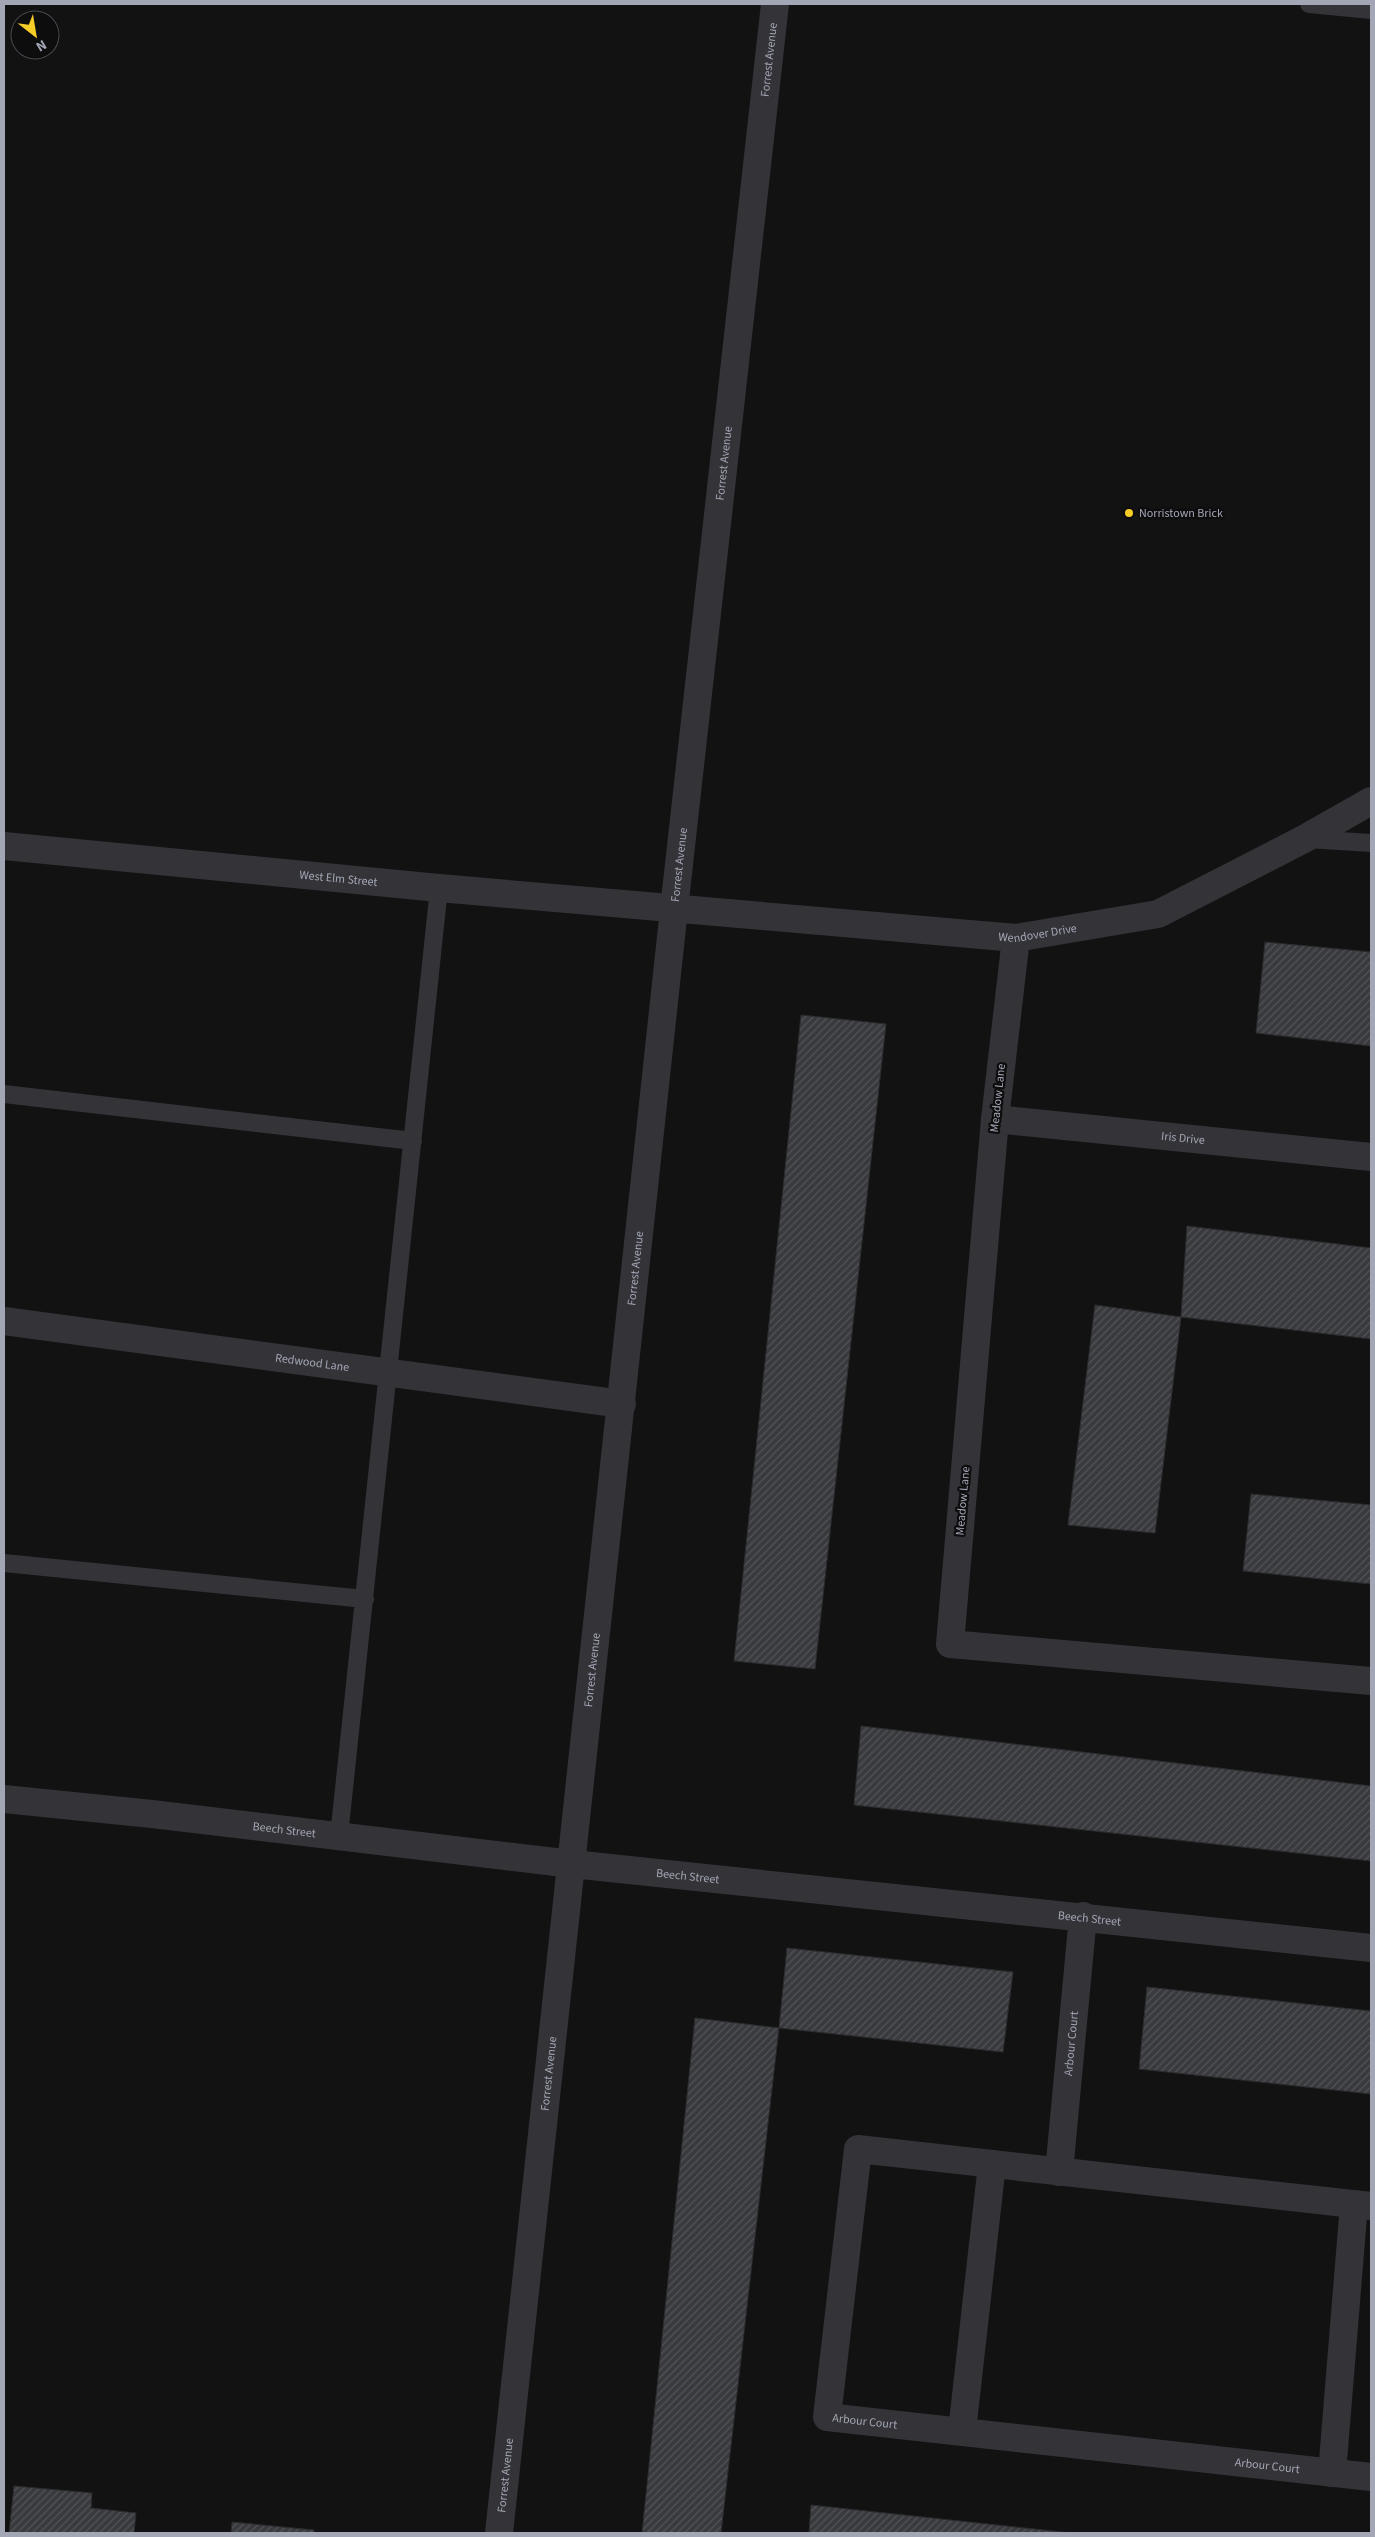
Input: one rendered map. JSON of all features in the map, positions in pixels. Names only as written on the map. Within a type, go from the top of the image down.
[{"type":"street","name":"Forrest Avenue","points":[[500,2533],[674,909],[775,4]]},
{"type":"street","name":"Wendover Drive","points":[[674,909],[1016,938],[1158,914],[1304,839],[1371,801]]},
{"type":"street","name":"West Elm Street","points":[[4,846],[674,909]]},
{"type":"street","name":"Meadow Lane","points":[[1016,938],[996,1119],[950,1644],[1371,1681]]},
{"type":"street","name":"Iris Drive","points":[[996,1119],[1371,1157]]},
{"type":"street","name":"Redwood Lane","points":[[4,1321],[622,1404]]},
{"type":"street","name":"Beech Street","points":[[4,1799],[572,1864],[1083,1916],[1371,1948]]},
{"type":"street","name":"Arbour Court","points":[[1059,2172],[1083,1916]]},
{"type":"street","name":"Arbour Court","points":[[1363,2205],[858,2149],[827,2417],[1371,2477]]},
{"type":"street","points":[[962,2431],[992,2164]]},
{"type":"street","points":[[1332,2472],[1363,2205]]},
{"type":"lane","points":[[1309,4],[1371,10]]},
{"type":"lane","points":[[1304,839],[1371,843]]},
{"type":"lane","points":[[339,1836],[389,1372],[438,888]]},
{"type":"lane","points":[[4,1094],[413,1141]]},
{"type":"lane","points":[[4,1563],[365,1599]]},
{"type":"building","points":[[1265,942],[1371,952],[1371,1046],[1256,1033]]},
{"type":"building","points":[[801,1015],[886,1024],[815,1669],[734,1661]]},
{"type":"building","points":[[1187,1226],[1371,1248],[1371,1339],[1181,1317]]},
{"type":"building","points":[[1095,1305],[1181,1317],[1155,1533],[1068,1525]]},
{"type":"building","points":[[1251,1494],[1371,1505],[1371,1584],[1243,1571]]},
{"type":"building","points":[[861,1726],[1371,1786],[1371,1861],[854,1805]]},
{"type":"building","points":[[787,1948],[1013,1972],[1003,2052],[779,2028]]},
{"type":"building","points":[[1147,1987],[1371,2011],[1371,2094],[1139,2069]]},
{"type":"building","points":[[695,2018],[779,2028],[721,2533],[642,2533]]},
{"type":"building","points":[[14,2486],[92,2493],[91,2508],[136,2513],[134,2533],[9,2533]]},
{"type":"building","points":[[811,2505],[1071,2533],[809,2533]]},
{"type":"building","points":[[232,2522],[314,2530],[314,2533],[231,2533]]},
{"type":"place","name":"Norristown Brick","points":[[1129,513]]}]
